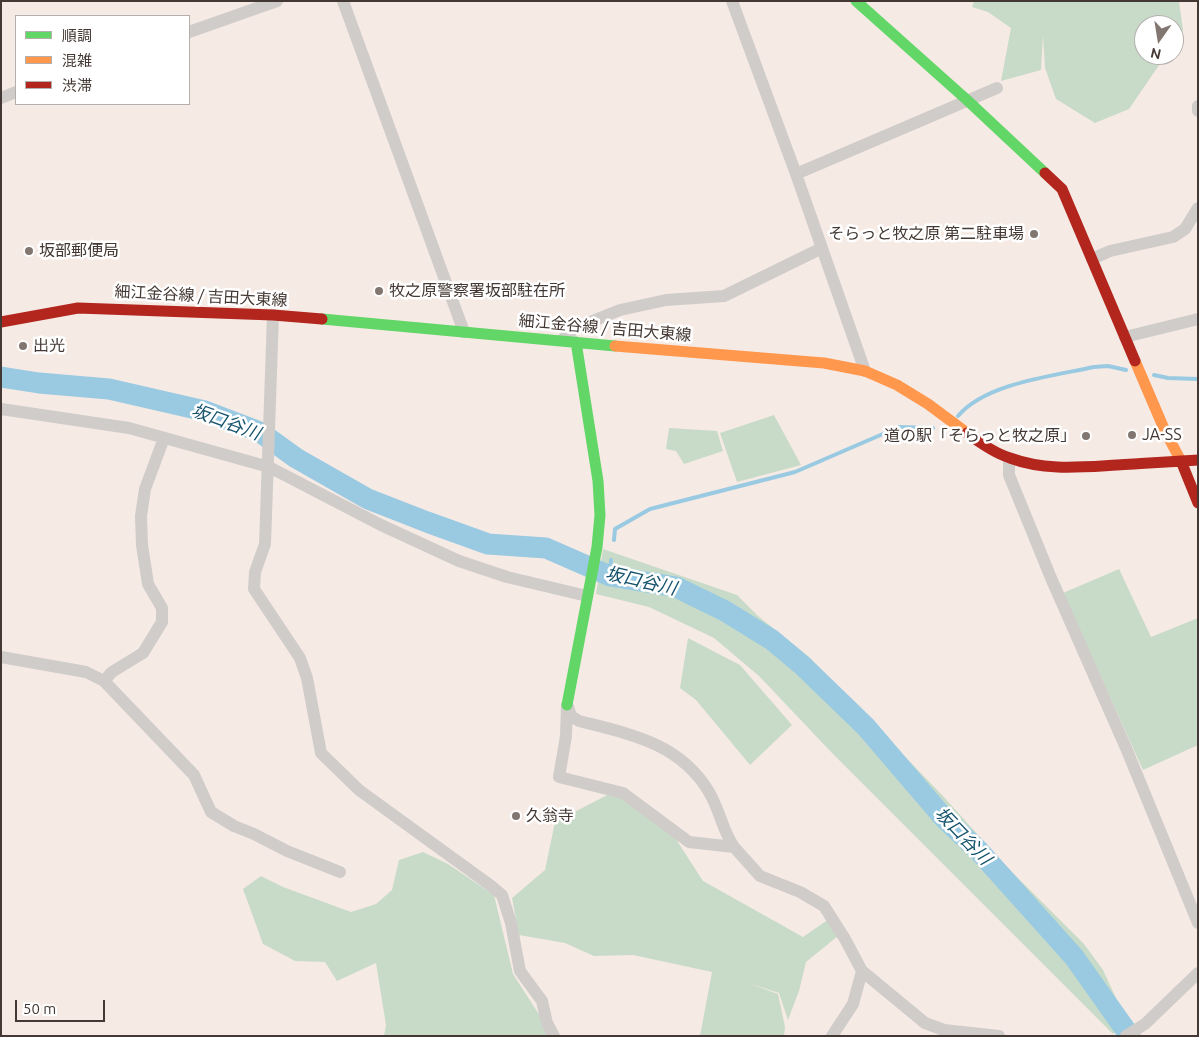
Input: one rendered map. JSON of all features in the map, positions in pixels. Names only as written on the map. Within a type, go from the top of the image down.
[{"type":"main road","points":[[856,1],[967,100],[1062,189],[1165,431],[1181,461],[1198,503]]},
{"type":"main road","name":"細江金谷線 / 吉田大東線","points":[[1,322],[78,308],[272,315],[824,363],[865,372],[898,385],[928,404],[984,445],[1008,458],[1030,464],[1052,467],[1080,467],[1198,460]]},
{"type":"main road","points":[[567,705],[596,554],[600,515],[598,481],[576,342]]},
{"type":"street","points":[[190,32],[277,1]]},
{"type":"street","points":[[343,1],[464,332]]},
{"type":"street","points":[[732,1],[796,174],[865,372]]},
{"type":"street","points":[[796,174],[998,88]]},
{"type":"street","points":[[1,98],[15,92]]},
{"type":"street","points":[[1198,106],[1198,111]]},
{"type":"street","points":[[1092,260],[1110,251],[1173,237],[1186,229],[1198,208]]},
{"type":"street","points":[[562,340],[575,328],[620,310],[666,300],[724,296],[822,248]]},
{"type":"street","points":[[272,315],[269,467],[265,544],[255,572],[254,588],[300,658],[322,753],[359,790],[502,895],[511,923],[520,971],[542,1001],[547,1023],[554,1036]]},
{"type":"street","points":[[1125,337],[1198,319]]},
{"type":"street","points":[[1,409],[130,428],[269,467],[380,525],[459,561],[507,577],[588,594]]},
{"type":"street","points":[[104,681],[112,672],[143,654],[162,622],[162,608],[148,584],[142,545],[141,516],[145,489],[164,438]]},
{"type":"street","points":[[1008,458],[1009,475],[1051,578],[1126,748],[1198,923]]},
{"type":"street","points":[[1,657],[86,672],[104,681],[194,774],[211,812],[234,826],[287,851],[340,872]]},
{"type":"street","points":[[567,705],[566,736],[560,777],[623,793],[689,842],[734,847]]},
{"type":"street","points":[[567,705],[571,716],[579,722],[650,741],[684,762],[702,781],[715,802],[727,838],[760,876],[800,892],[824,906],[862,971],[925,1023],[944,1030],[999,1036]]},
{"type":"street","points":[[832,1036],[853,1004],[862,971]]},
{"type":"street","points":[[1126,1036],[1145,1024],[1198,973]]},
{"type":"green space","points":[[974,1],[1179,1],[1181,15],[1134,15],[1134,65],[1159,65],[1129,109],[1095,123],[1056,99],[1045,68],[1043,36],[1041,70],[1001,81],[1011,28],[988,12],[972,7]]},
{"type":"green space","points":[[774,415],[801,465],[737,482],[720,433]]},
{"type":"green space","points":[[669,428],[717,431],[723,451],[684,464],[676,451],[666,449]]},
{"type":"green space","points":[[603,549],[737,595],[758,616],[809,657],[942,795],[1006,866],[1084,944],[1103,970],[1128,1024],[1113,1034],[832,753],[759,676],[714,638],[649,607],[596,594]]},
{"type":"green space","points":[[1119,569],[1151,637],[1198,618],[1198,745],[1143,770],[1063,593]]},
{"type":"green space","points":[[688,638],[740,665],[792,725],[750,765],[696,700],[680,688]]},
{"type":"green space","points":[[615,791],[674,836],[703,881],[803,937],[829,919],[838,936],[806,962],[799,991],[788,1020],[779,993],[748,983],[778,994],[785,1027],[784,1036],[700,1036],[712,972],[633,955],[594,956],[565,943],[519,935],[512,898],[545,870],[555,822]]},
{"type":"green space","points":[[423,852],[448,864],[494,895],[513,974],[540,1016],[550,1036],[384,1036],[386,1025],[376,963],[337,981],[325,962],[295,961],[263,944],[243,889],[261,876],[283,887],[351,912],[376,904],[392,890],[399,860]]},
{"type":"waterway","points":[[958,416],[970,405],[985,396],[1021,382],[1094,367],[1108,366],[1126,370]]},
{"type":"waterway","points":[[1154,375],[1168,378],[1198,379]]},
{"type":"waterway","name":"坂口谷川","points":[[1,377],[39,383],[109,389],[205,411],[260,432],[296,458],[368,499],[427,522],[488,544],[546,548],[610,576],[676,587],[725,611],[772,640],[803,666],[866,727],[943,817],[979,851],[1074,957],[1130,1036]]},
{"type":"waterway","points":[[614,540],[615,529],[650,509],[795,472],[899,427],[933,428]]},
{"type":"waterway","points":[[610,576],[611,560]]},
{"type":"traffic: fast","points":[[856,1],[1045,173]]},
{"type":"traffic: fast","points":[[322,319],[615,346]]},
{"type":"traffic: fast","points":[[567,705],[597,547],[600,515],[598,481],[576,342]]},
{"type":"traffic: slow","points":[[615,346],[824,363],[865,371],[897,385],[928,404],[967,433]]},
{"type":"traffic: slow","points":[[1135,361],[1165,431],[1181,461]]},
{"type":"traffic: jam","points":[[1045,173],[1062,189],[1135,361]]},
{"type":"traffic: jam","points":[[1,322],[78,308],[273,315],[322,319]]},
{"type":"traffic: jam","points":[[967,433],[1004,456],[1036,465],[1090,467],[1198,460]]},
{"type":"traffic: jam","points":[[1181,461],[1198,503]]},
{"type":"place","name":"そらっと牧之原 第二駐車場","points":[[1034,234]]},
{"type":"place","name":"坂部郵便局","points":[[29,251]]},
{"type":"place","name":"牧之原警察署坂部駐在所","points":[[379,291]]},
{"type":"place","name":"出光","points":[[23,346]]},
{"type":"place","name":"JA-SS","points":[[1132,435]]},
{"type":"place","name":"道の駅「そらっと牧之原」","points":[[1086,436]]},
{"type":"place","name":"久翁寺","points":[[516,816]]}]
